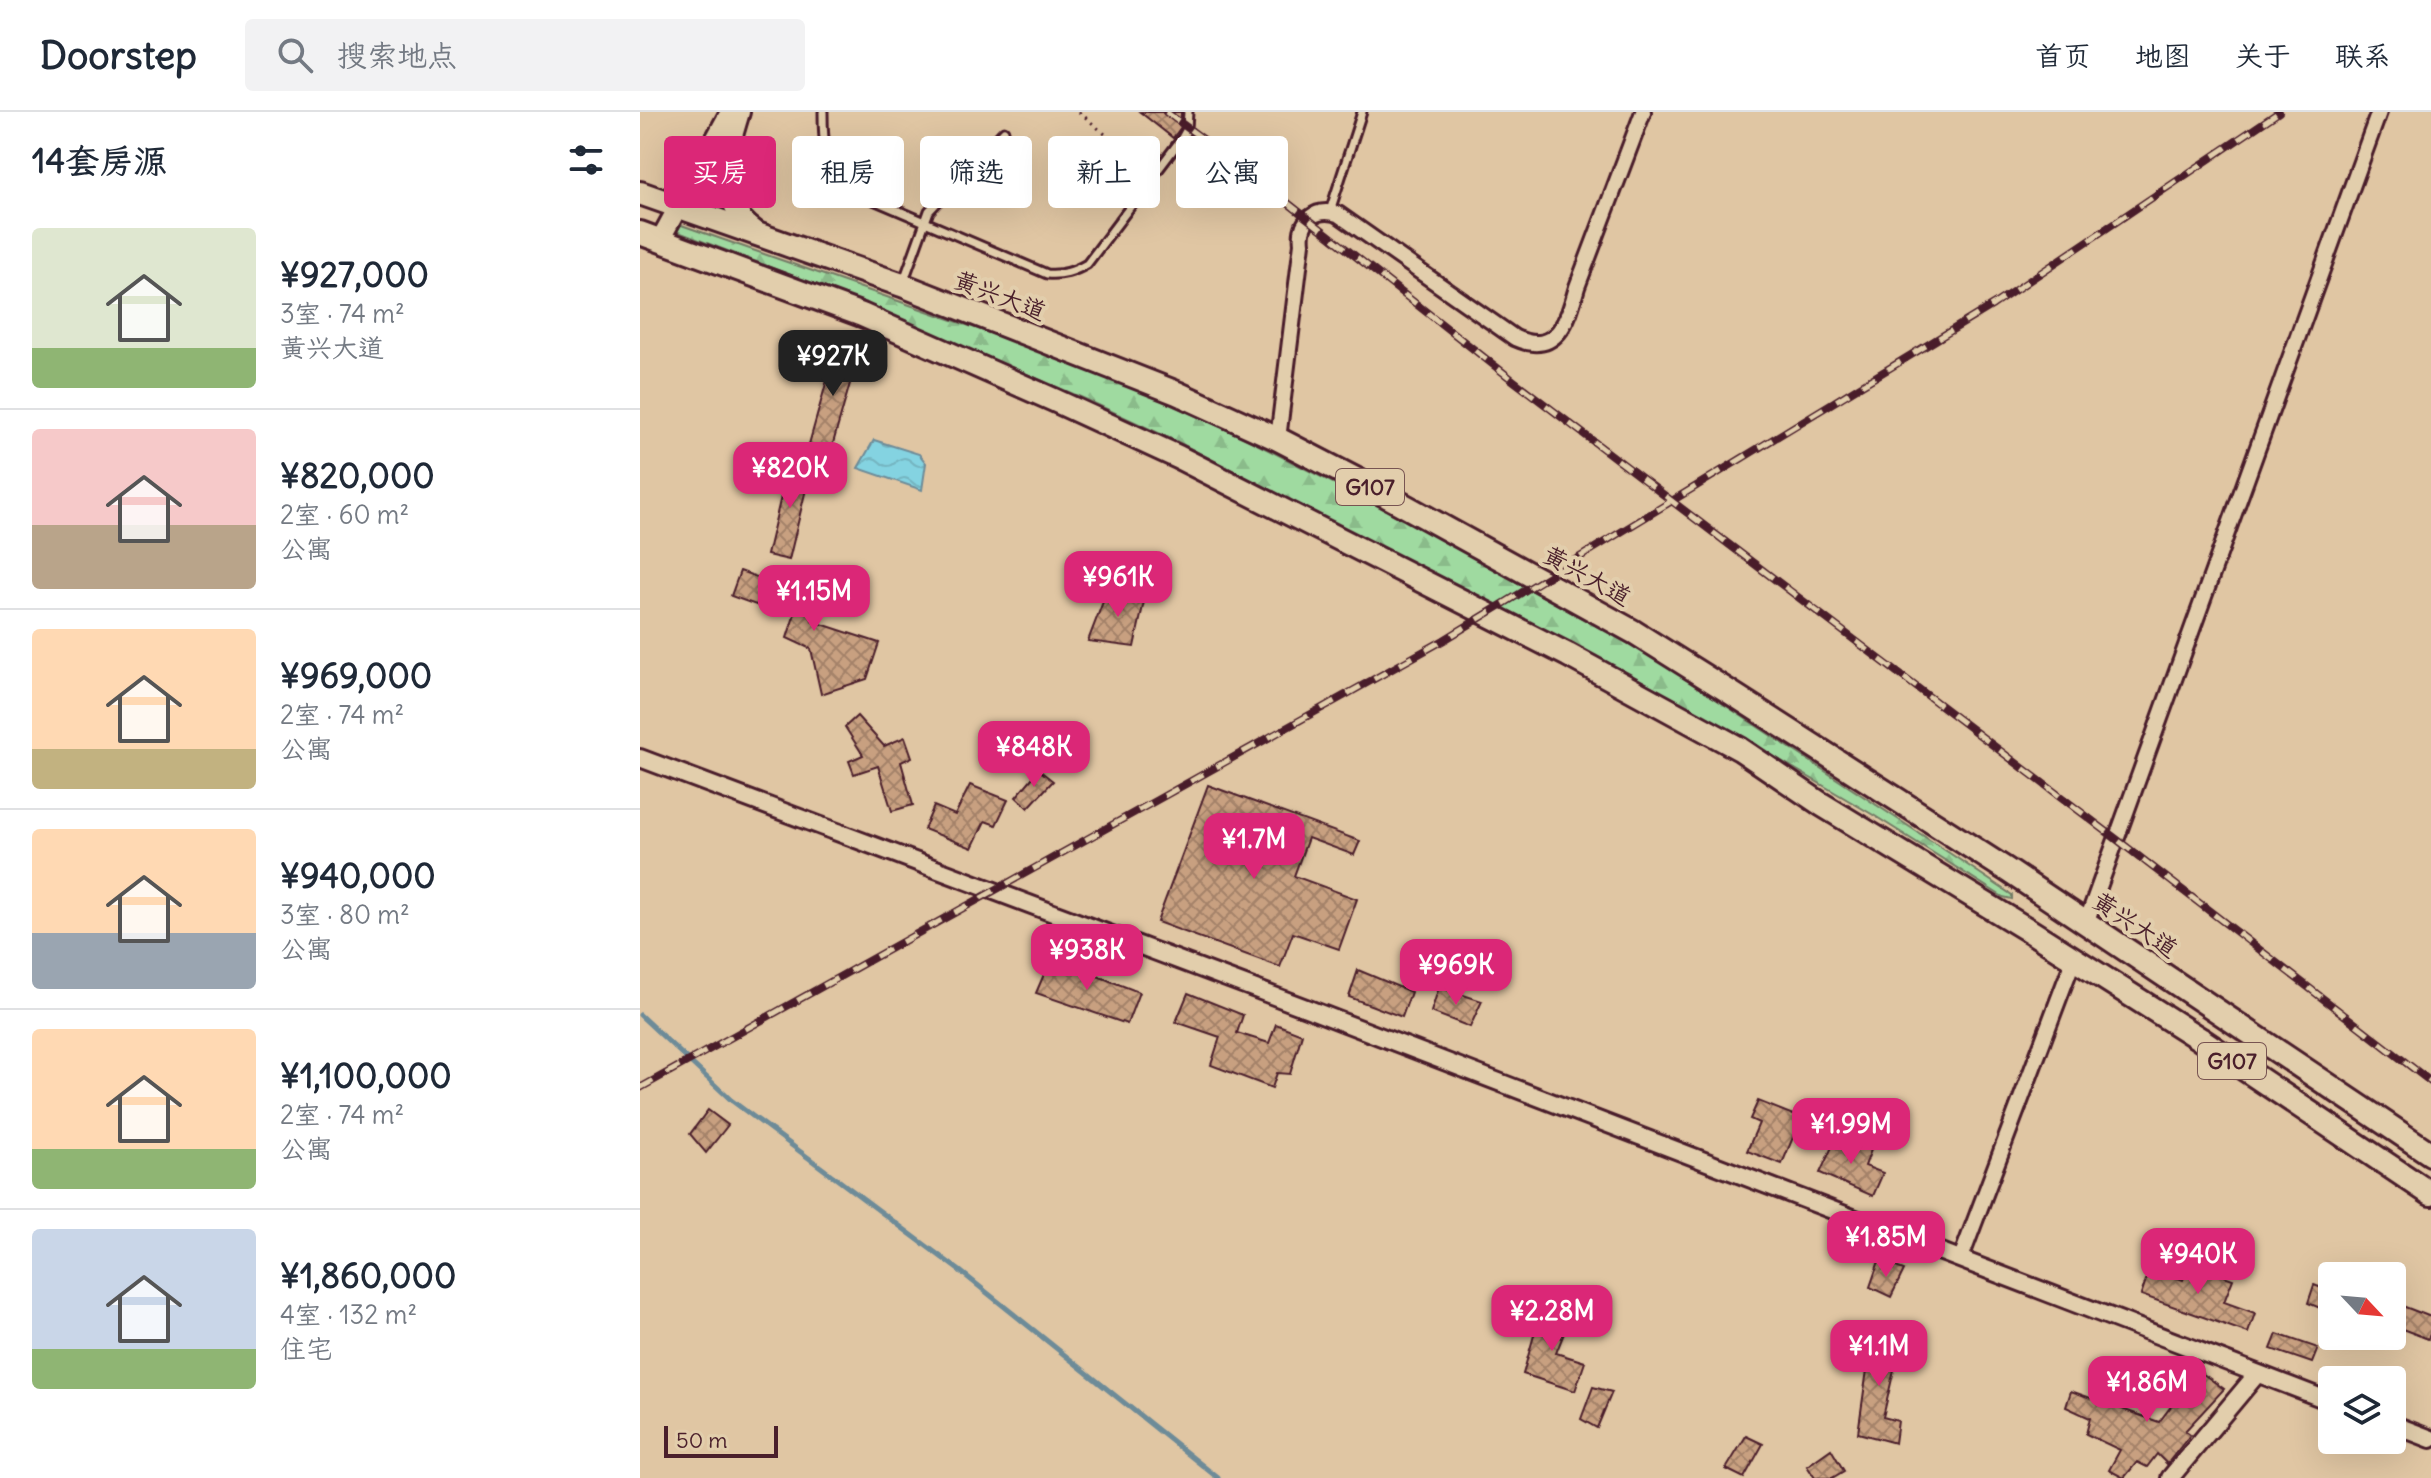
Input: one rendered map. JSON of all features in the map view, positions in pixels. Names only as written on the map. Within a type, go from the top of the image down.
[{"type":"highway","name":"黄兴大道","points":[[640,193],[664,200]]},
{"type":"highway","name":"黄兴大道","points":[[687,208],[902,285],[1164,388],[1278,439],[1634,632],[2086,923],[2431,1154]]},
{"type":"highway","name":"G107","points":[[650,236],[862,315],[1054,400],[1178,457],[1568,655],[1740,749],[1821,804],[2200,1039],[2431,1194]]},
{"type":"main road","points":[[717,136],[730,112]]},
{"type":"main road","points":[[740,112],[725,176],[728,195],[734,210],[760,234]]},
{"type":"main road","points":[[650,236],[676,208]]},
{"type":"street","points":[[1278,439],[1303,226],[1314,214],[1330,211],[1338,214],[1515,338],[1525,342],[1547,341],[1557,335],[1569,316],[1643,112]]},
{"type":"street","points":[[2086,923],[2379,112]]},
{"type":"street","points":[[640,758],[1961,1258],[2318,1397]]},
{"type":"street","points":[[1961,1258],[2073,961]]},
{"type":"street","points":[[2170,1478],[2257,1374]]},
{"type":"street","points":[[2406,1429],[2431,1439]]},
{"type":"lane","points":[[823,112],[823,132],[831,172],[851,191],[1047,274],[1074,272],[1087,264],[1130,208]]},
{"type":"lane","points":[[1160,167],[1187,129],[1188,112]]},
{"type":"lane","points":[[1330,211],[1362,112]]},
{"type":"lane","points":[[902,285],[929,211],[1004,131]]},
{"type":"path","points":[[1079,112],[1107,136]]},
{"type":"green space","points":[[670,221],[1024,345],[1241,436],[1396,515],[1652,657],[1966,864],[2012,895],[2012,899],[2003,897],[1875,816],[1693,709],[1178,442],[850,298],[668,228]]},
{"type":"water","points":[[874,440],[919,454],[926,463],[922,490],[858,468]]},
{"type":"building","points":[[1140,112],[1181,112],[1181,127],[1173,138]]},
{"type":"building","points":[[825,348],[870,360],[866,376],[853,373],[828,461],[806,455],[827,380],[817,377]]},
{"type":"building","points":[[790,459],[812,464],[789,560],[767,555]]},
{"type":"building","points":[[740,571],[796,591],[797,588],[821,599],[812,621],[879,643],[867,679],[821,694],[811,649],[787,638],[796,610],[770,600],[767,609],[731,596]]},
{"type":"building","points":[[1109,586],[1145,597],[1134,647],[1088,641]]},
{"type":"building","points":[[857,716],[884,746],[905,737],[912,757],[901,762],[913,805],[892,811],[878,766],[854,774],[849,761],[863,755],[845,727]]},
{"type":"building","points":[[1039,770],[1053,781],[1028,808],[1016,797]]},
{"type":"building","points":[[970,785],[1008,800],[996,825],[985,821],[972,848],[924,829],[934,806],[955,815]]},
{"type":"building","points":[[1208,785],[1360,841],[1354,855],[1308,838],[1294,876],[1357,899],[1339,949],[1293,933],[1280,967],[1157,922]]},
{"type":"building","points":[[1051,958],[1139,992],[1127,1024],[1036,993]]},
{"type":"building","points":[[1358,970],[1411,992],[1402,1017],[1349,997]]},
{"type":"building","points":[[1439,987],[1482,1001],[1470,1027],[1431,1012]]},
{"type":"building","points":[[1188,993],[1243,1015],[1237,1033],[1269,1043],[1276,1024],[1302,1034],[1290,1074],[1277,1073],[1272,1088],[1211,1065],[1220,1037],[1176,1022]]},
{"type":"building","points":[[1758,1101],[1801,1118],[1782,1164],[1747,1151],[1759,1123],[1750,1119]]},
{"type":"building","points":[[708,1110],[728,1125],[706,1153],[690,1134]]},
{"type":"building","points":[[1837,1136],[1871,1150],[1865,1166],[1883,1173],[1873,1196],[1820,1173]]},
{"type":"building","points":[[1879,1261],[1904,1270],[1891,1297],[1870,1287]]},
{"type":"building","points":[[2189,1264],[2233,1279],[2224,1302],[2255,1313],[2248,1333],[2141,1295],[2150,1268],[2183,1280]]},
{"type":"building","points":[[2314,1285],[2318,1287],[2318,1307],[2308,1303]]},
{"type":"building","points":[[1542,1307],[1571,1316],[1556,1353],[1585,1362],[1575,1391],[1523,1374]]},
{"type":"building","points":[[2406,1307],[2431,1317],[2428,1339],[2406,1330]]},
{"type":"building","points":[[1873,1328],[1898,1332],[1888,1366],[1894,1370],[1883,1417],[1898,1421],[1895,1443],[1858,1433]]},
{"type":"building","points":[[2277,1334],[2318,1348],[2312,1363],[2271,1349]]},
{"type":"building","points":[[2192,1366],[2224,1389],[2185,1431],[2190,1435],[2167,1464],[2157,1454],[2147,1467],[2137,1462],[2124,1478],[2109,1470],[2120,1450],[2086,1434],[2090,1418],[2066,1407],[2071,1391],[2159,1422],[2185,1388],[2179,1382]]},
{"type":"building","points":[[1593,1387],[1612,1392],[1597,1428],[1581,1419]]},
{"type":"building","points":[[1746,1436],[1763,1444],[1744,1478],[1726,1469]]},
{"type":"building","points":[[1831,1449],[1844,1471],[1832,1478],[1815,1478],[1807,1466]]},
{"type":"waterway","points":[[640,1015],[731,1100],[960,1271],[1218,1478]]},
{"type":"railway","points":[[1166,112],[1260,181],[1514,381],[2431,1082]]},
{"type":"railway","points":[[640,1088],[1444,640],[1993,305],[2279,112]]}]
